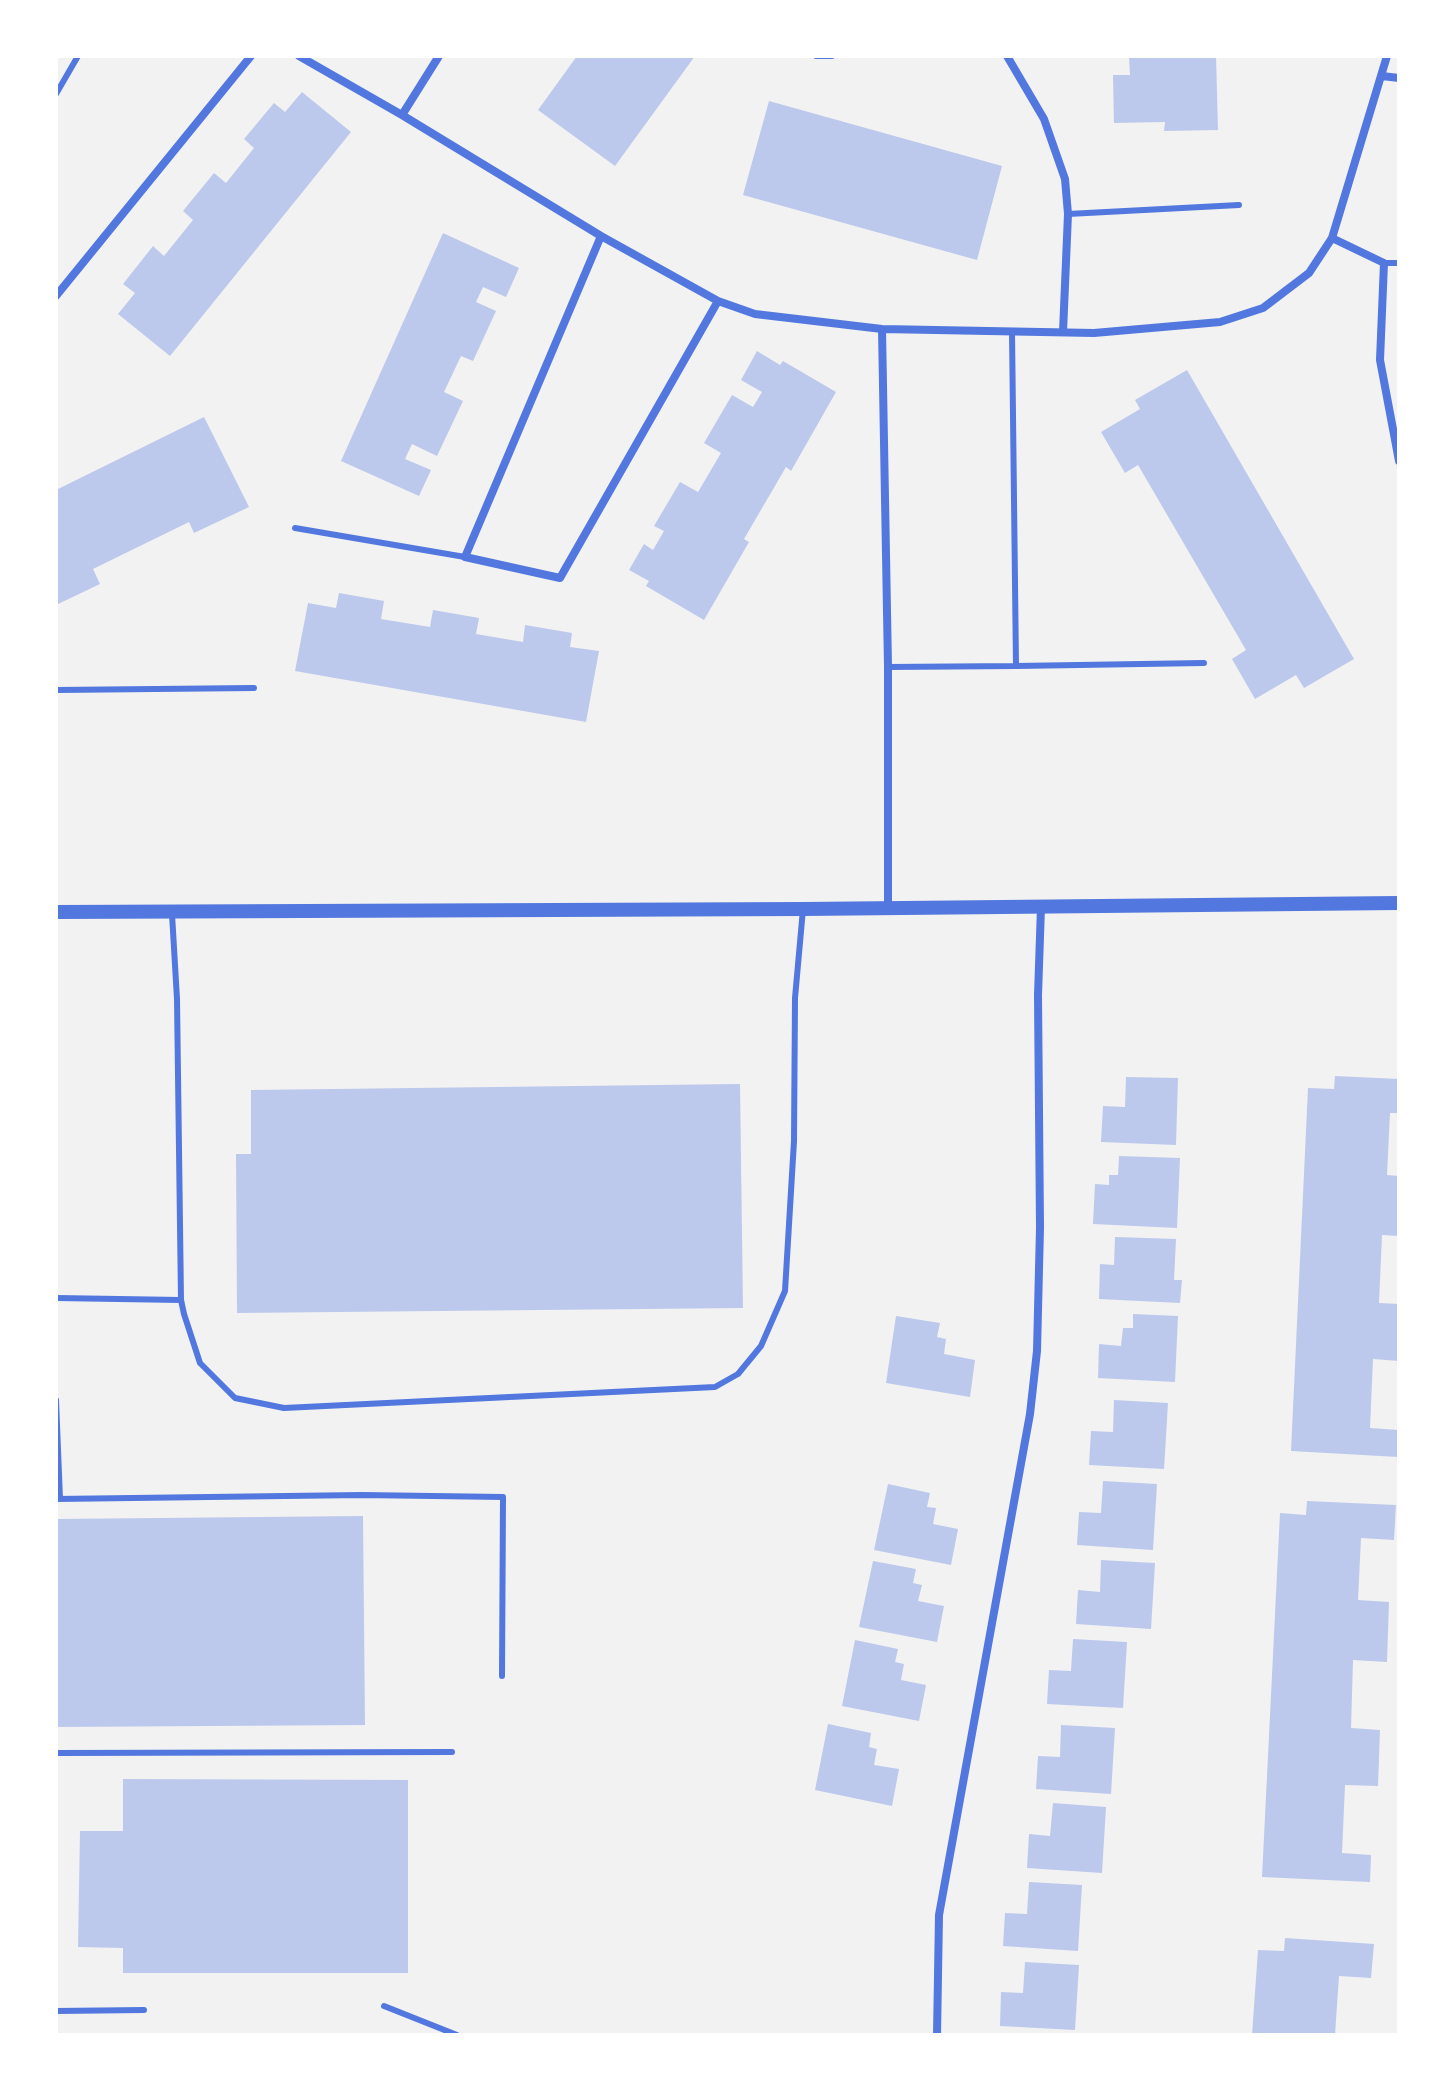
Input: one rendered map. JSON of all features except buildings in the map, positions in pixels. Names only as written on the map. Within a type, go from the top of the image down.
[{"type":"street","points":[[56,296],[251,56]]},
{"type":"street","points":[[402,115],[439,56]]},
{"type":"street","points":[[1007,56],[1044,119],[1065,179],[1068,214],[1063,332]]},
{"type":"street","points":[[302,57],[601,236],[718,301],[755,314],[882,329],[1094,333],[1220,322],[1263,308],[1309,273],[1332,238],[1387,56]]},
{"type":"street","points":[[1382,76],[1399,78]]},
{"type":"street","points":[[601,236],[465,557],[560,578],[718,301]]},
{"type":"street","points":[[1332,238],[1384,263],[1380,360],[1399,461]]},
{"type":"street","points":[[882,329],[888,667],[888,908]]},
{"type":"street","points":[[56,912],[1399,903]]},
{"type":"street","points":[[937,2035],[939,1915],[1030,1414],[1037,1351],[1041,907]]},
{"type":"lane","points":[[56,94],[78,56]]},
{"type":"lane","points":[[816,56],[832,56]]},
{"type":"lane","points":[[1068,214],[1239,205]]},
{"type":"lane","points":[[1384,263],[1399,263]]},
{"type":"lane","points":[[1012,332],[1016,666]]},
{"type":"lane","points":[[295,528],[465,557]]},
{"type":"lane","points":[[888,667],[1204,663]]},
{"type":"lane","points":[[56,690],[254,688]]},
{"type":"lane","points":[[172,911],[177,999],[181,1300],[200,1363],[235,1398],[284,1408],[715,1387],[738,1374],[761,1346],[785,1291],[794,1141],[795,998],[803,909]]},
{"type":"lane","points":[[56,1298],[181,1300]]},
{"type":"lane","points":[[56,1400],[58,1499],[362,1495],[503,1497],[502,1676]]},
{"type":"lane","points":[[56,1753],[452,1752]]},
{"type":"lane","points":[[384,2006],[457,2035]]},
{"type":"lane","points":[[56,2011],[144,2010]]}]
